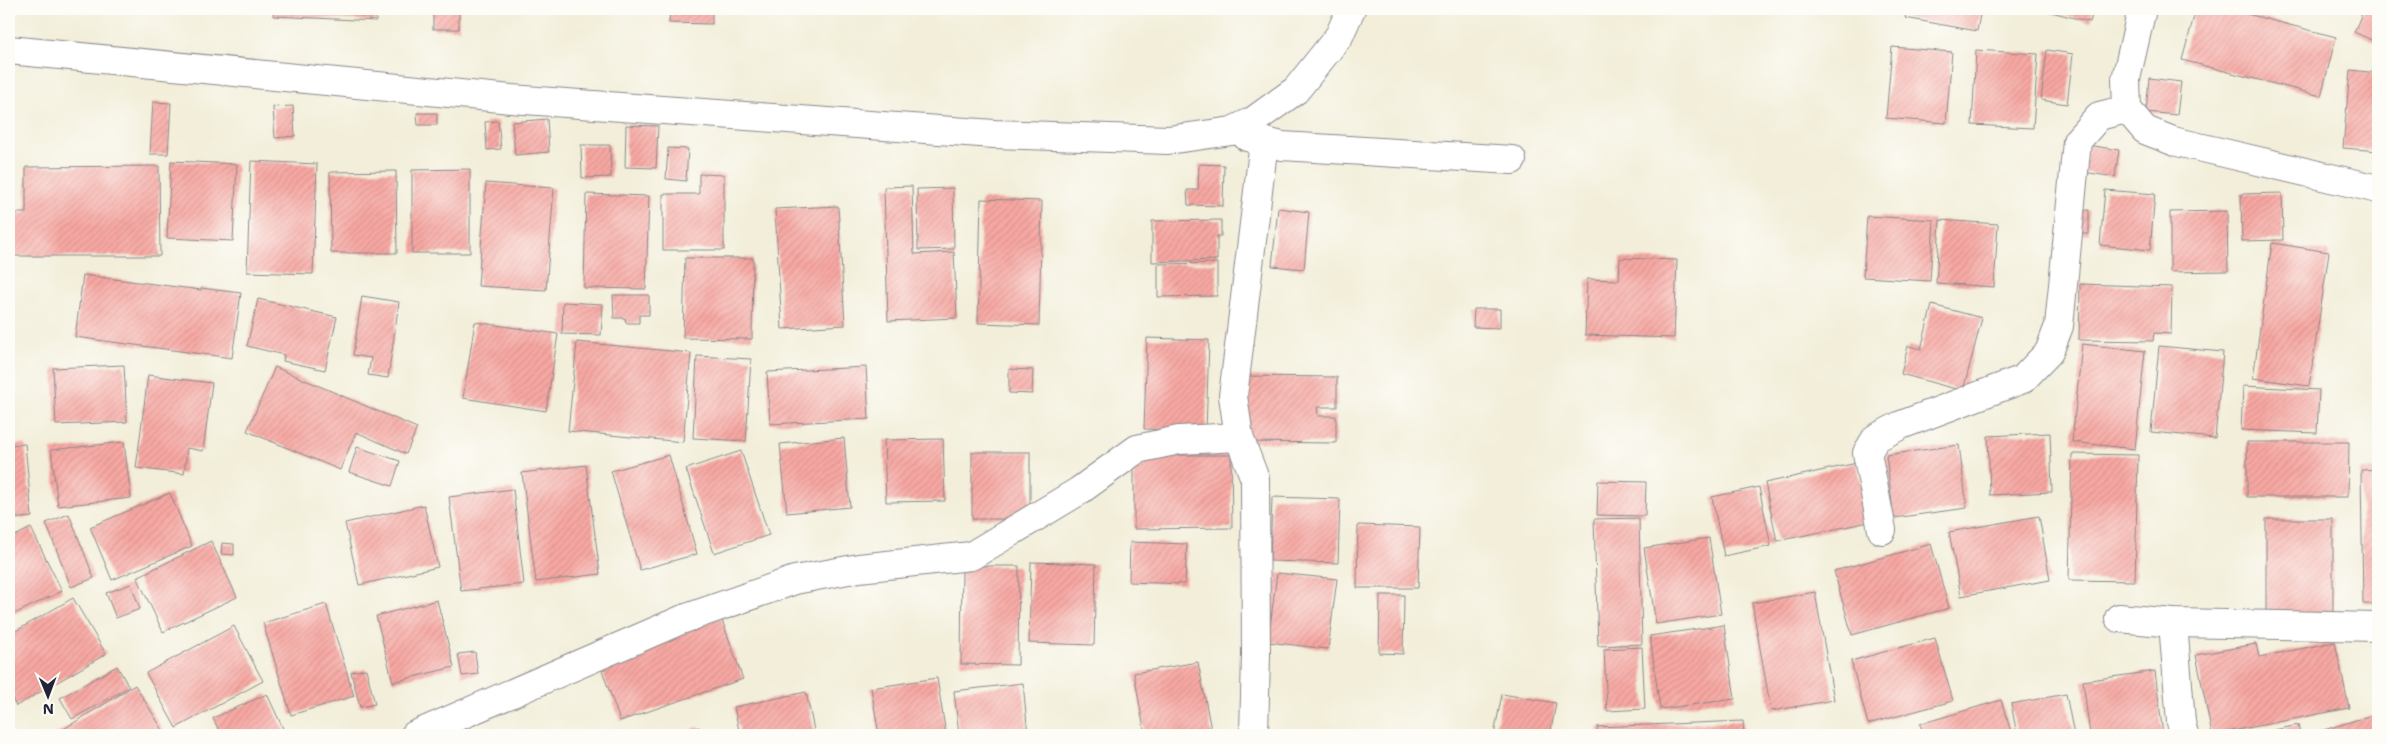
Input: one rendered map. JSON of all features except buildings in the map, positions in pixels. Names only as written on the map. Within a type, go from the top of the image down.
[{"type":"street","points":[[9,50],[511,98],[984,133],[1168,140],[1232,131],[1254,121],[1296,90],[1339,36],[1351,9]]},
{"type":"street","points":[[2142,9],[2126,79],[2127,109],[2145,130],[2173,142],[2378,189]]},
{"type":"street","points":[[1882,530],[1867,453],[1876,438],[1901,425],[2023,379],[2050,352],[2059,326],[2077,141],[2099,116],[2127,109]]},
{"type":"street","points":[[1232,131],[1282,146],[1512,160]]},
{"type":"street","points":[[1254,735],[1256,655],[1255,479],[1239,437],[1233,396],[1264,142]]},
{"type":"street","points":[[416,735],[680,620],[795,580],[859,568],[971,556],[1079,491],[1137,449],[1179,440],[1239,437]]},
{"type":"street","points":[[2119,618],[2173,623],[2378,627]]},
{"type":"street","points":[[2173,623],[2181,722],[2184,735]]}]
